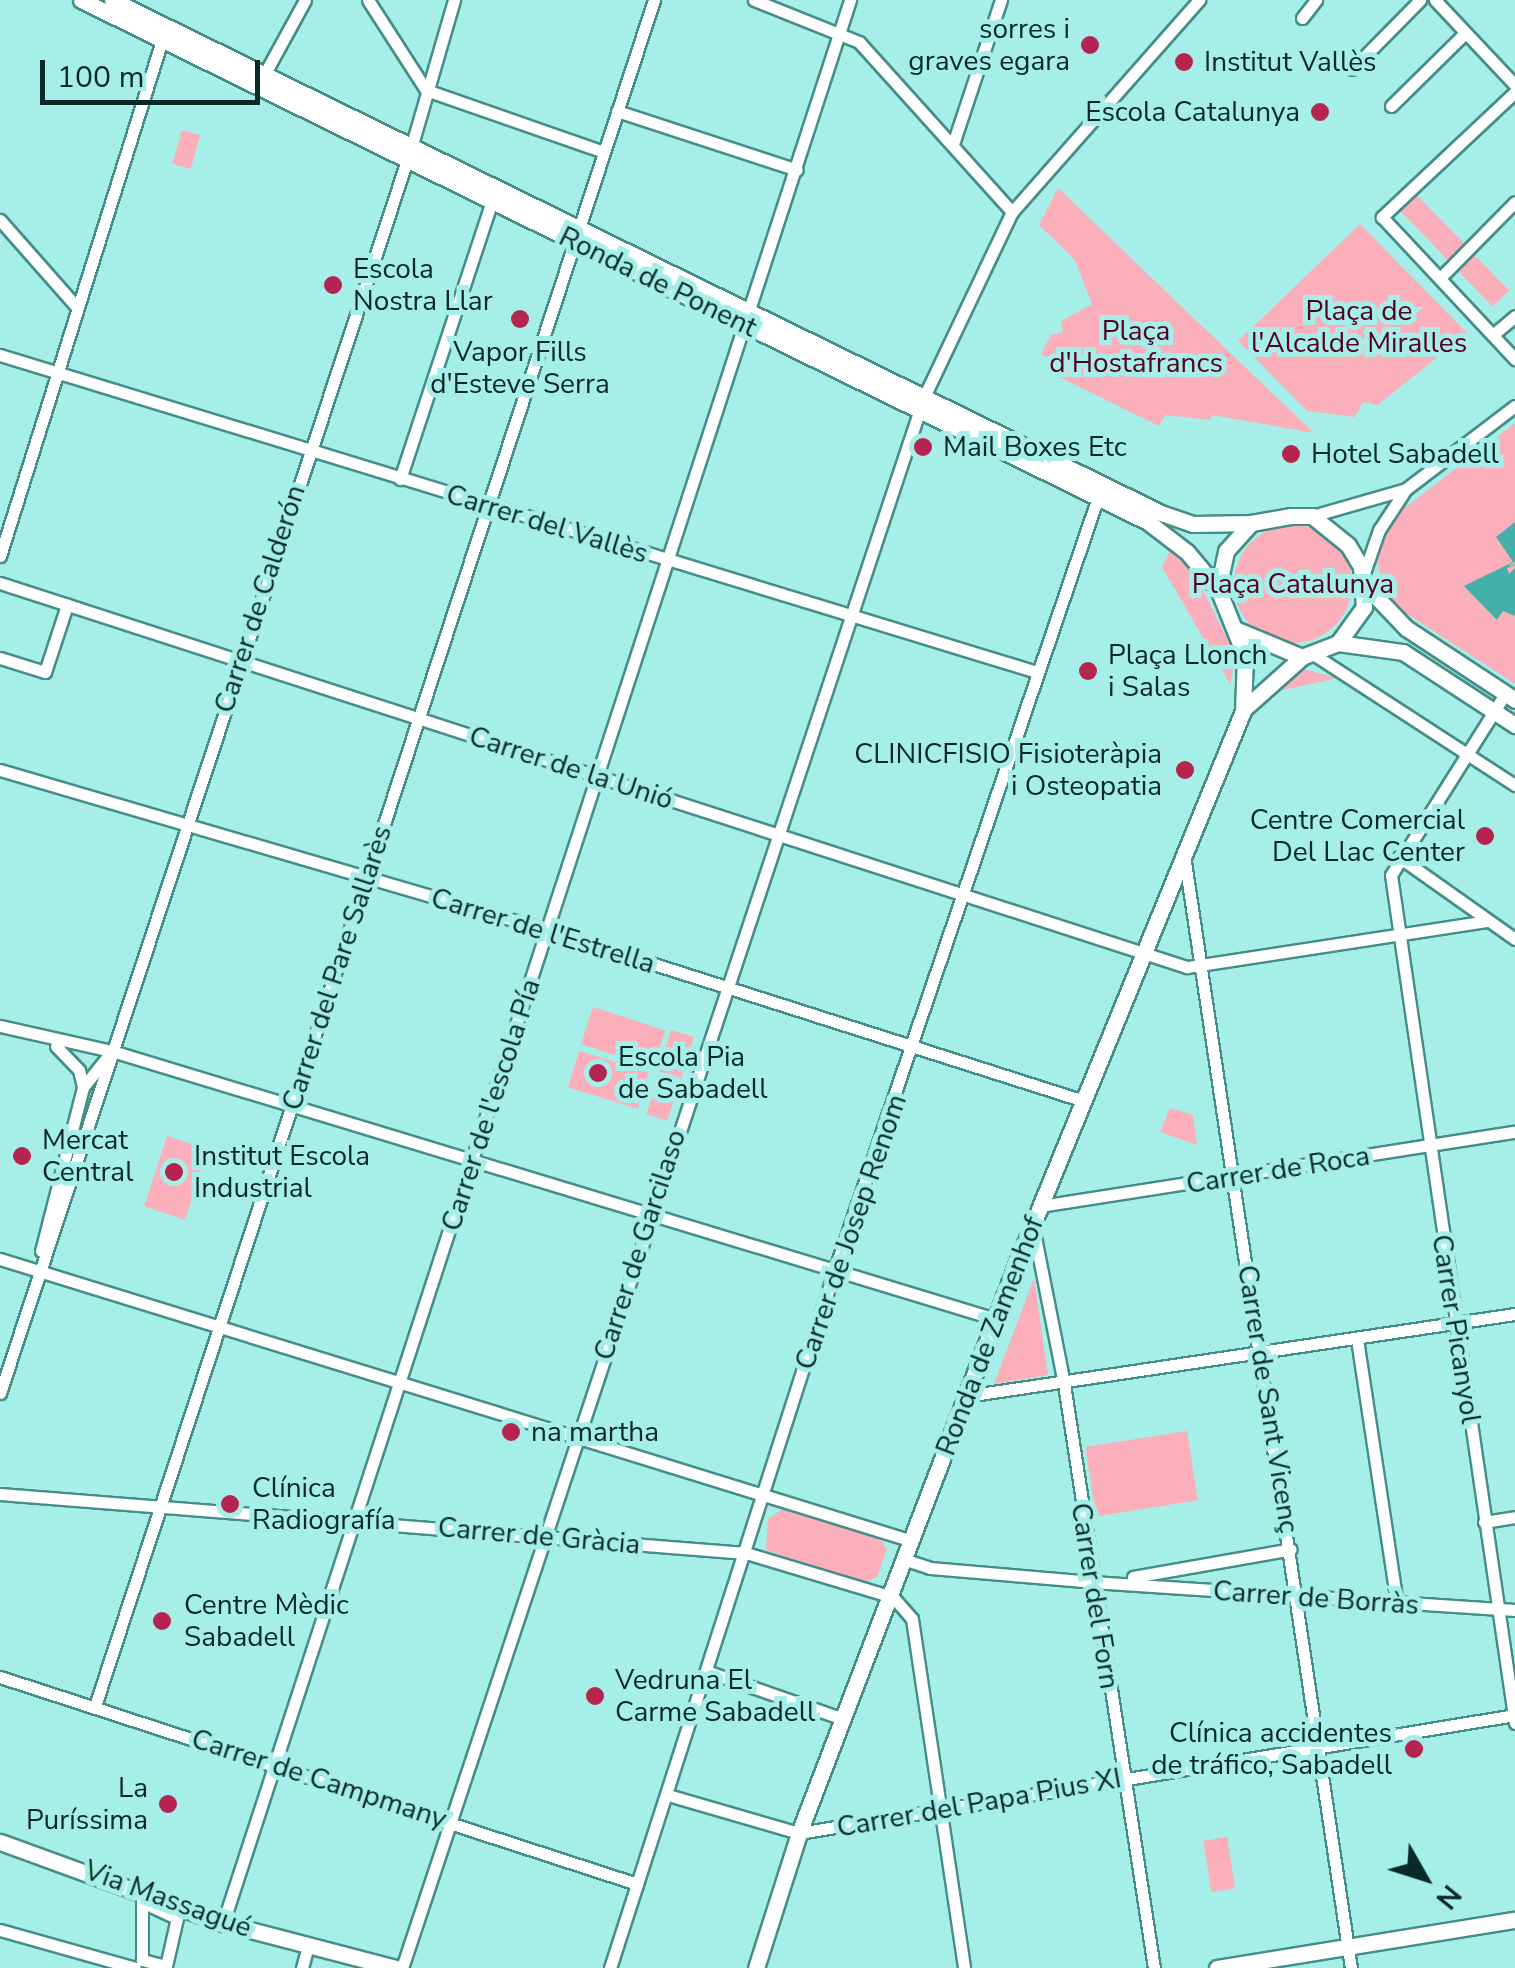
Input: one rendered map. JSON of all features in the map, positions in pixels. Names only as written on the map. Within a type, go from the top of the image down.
[{"type":"main road","name":"Ronda de Ponent","points":[[81,0],[409,154],[921,404],[1176,542],[1218,590]]},
{"type":"main road","name":"Ronda de Ponent","points":[[112,0],[264,75],[492,200],[576,235]]},
{"type":"main road","name":"Ronda de Ponent","points":[[921,404],[1175,519],[1252,522]]},
{"type":"main road","points":[[1364,580],[1359,619],[1338,643],[1307,656],[1235,629],[1218,590],[1226,550],[1252,522],[1312,516],[1348,545],[1364,580],[1406,628],[1510,697]]},
{"type":"main road","name":"Ronda de Zamenhof","points":[[756,1968],[799,1833],[893,1597],[966,1396],[1243,711],[1246,656],[1235,629]]},
{"type":"main road","points":[[1338,643],[1402,652],[1515,725]]},
{"type":"main road","name":"Ronda de Zamenhof","points":[[1243,711],[1307,656]]},
{"type":"main road","name":"Via Massagué","points":[[0,1842],[222,1923],[399,1968]]},
{"type":"main road","points":[[1217,1968],[1515,1920]]},
{"type":"street","points":[[264,75],[305,0]]},
{"type":"street","points":[[368,0],[426,90],[604,152]]},
{"type":"street","name":"Carrer de Calderón","points":[[0,1393],[409,154],[454,0]]},
{"type":"street","name":"Carrer del Pare Sallarès","points":[[95,1706],[654,0]]},
{"type":"street","points":[[754,0],[840,31],[895,77],[1012,212]]},
{"type":"street","name":"Carrer de l'escola Pía","points":[[222,1923],[750,320],[850,0]]},
{"type":"street","points":[[953,144],[1001,0]]},
{"type":"street","name":"Carrer de Garcilaso","points":[[399,1968],[652,1214],[846,615],[921,404],[1012,212],[1199,0]]},
{"type":"street","points":[[1302,18],[1316,0]]},
{"type":"street","points":[[1352,70],[1420,0]]},
{"type":"street","points":[[1435,0],[1515,88],[1382,216],[1515,359]]},
{"type":"street","points":[[1391,106],[1465,32]]},
{"type":"street","points":[[0,556],[75,306],[162,40]]},
{"type":"street","points":[[618,112],[797,170]]},
{"type":"street","points":[[400,480],[492,200]]},
{"type":"street","points":[[1441,277],[1515,202]]},
{"type":"street","points":[[0,220],[75,306]]},
{"type":"street","points":[[1494,333],[1515,316]]},
{"type":"street","name":"Carrer del Vallès","points":[[0,355],[1037,672]]},
{"type":"street","points":[[1364,580],[1379,530],[1406,489],[1515,406]]},
{"type":"street","points":[[1312,516],[1406,489]]},
{"type":"street","name":"Carrer de Josep Renom","points":[[610,1968],[709,1672],[835,1269],[1098,497]]},
{"type":"street","name":"Carrer de la Unió","points":[[0,583],[1142,955],[1201,966],[1488,921]]},
{"type":"street","points":[[0,658],[45,672],[67,605]]},
{"type":"street","points":[[1307,656],[1515,784]]},
{"type":"street","points":[[1510,697],[1494,712],[1399,857],[1515,939]]},
{"type":"street","name":"Carrer de l'Estrella","points":[[0,770],[547,930],[1084,1101]]},
{"type":"street","name":"Carrer de Sant Vicenç","points":[[1183,853],[1300,1598],[1351,1968]]},
{"type":"street","name":"Carrer Picanyol","points":[[1399,857],[1391,875],[1398,935],[1484,1522],[1509,1610],[1515,1717]]},
{"type":"street","points":[[0,1026],[52,1042],[112,1051],[996,1319]]},
{"type":"street","points":[[52,1042],[79,1070],[83,1087]]},
{"type":"street","name":"Carrer de Calderón","points":[[40,1270],[43,1225],[83,1087],[112,1051]]},
{"type":"street","name":"Carrer de Roca","points":[[1040,1206],[1515,1132]]},
{"type":"street","name":"Carrer del Forn","points":[[1032,1226],[1064,1384],[1154,1968]]},
{"type":"street","points":[[0,1258],[912,1541]]},
{"type":"street","points":[[966,1396],[1515,1314]]},
{"type":"street","points":[[1357,1338],[1397,1604]]},
{"type":"street","name":"Carrer de Gràcia","points":[[0,1494],[746,1553],[893,1597]]},
{"type":"street","points":[[1484,1522],[1515,1518]]},
{"type":"street","name":"Carrer de Borràs","points":[[906,1560],[930,1568],[1092,1582],[1291,1549]]},
{"type":"street","name":"Carrer de Borràs","points":[[1118,1580],[1300,1598],[1509,1610]]},
{"type":"street","points":[[893,1597],[912,1619],[944,1808],[964,1968]]},
{"type":"street","points":[[709,1672],[842,1719]]},
{"type":"street","name":"Carrer de Campmany","points":[[0,1677],[637,1884]]},
{"type":"street","name":"Carrer del Papa Pius XI","points":[[799,1833],[1515,1717]]},
{"type":"street","points":[[668,1795],[799,1833]]},
{"type":"street","points":[[142,1902],[177,1918],[166,1966],[142,1960],[142,1902]]},
{"type":"street","points":[[0,1930],[134,1968]]},
{"type":"street","points":[[302,1968],[308,1945]]},
{"type":"green space","points":[[182,130],[200,135],[191,169],[172,164]]},
{"type":"green space","name":"Plaça d'Hostafrancs","points":[[1058,188],[1314,433],[1212,415],[1210,420],[1165,415],[1159,426],[1051,373],[1057,362],[1041,354],[1051,335],[1063,332],[1061,321],[1092,304],[1075,260],[1039,225]]},
{"type":"green space","points":[[1414,192],[1509,291],[1493,307],[1397,208]]},
{"type":"green space","name":"Plaça de l'Alcalde Miralles","points":[[1360,224],[1467,333],[1378,405],[1363,402],[1355,417],[1307,411],[1238,341]]},
{"type":"green space","points":[[1515,423],[1515,684],[1401,610],[1383,590],[1375,548],[1403,509]]},
{"type":"green space","name":"Plaça Catalunya","points":[[1293,525],[1316,530],[1335,542],[1347,561],[1352,584],[1347,607],[1335,626],[1316,638],[1293,643],[1270,638],[1251,626],[1239,607],[1234,584],[1239,561],[1251,542],[1270,530]]},
{"type":"green space","points":[[1170,551],[1194,572],[1236,657],[1230,684],[1162,567]]},
{"type":"green space","points":[[1303,669],[1337,678],[1270,693],[1292,673]]},
{"type":"green space","points":[[593,1007],[665,1030],[653,1068],[581,1044]]},
{"type":"green space","points":[[671,1030],[694,1037],[681,1078],[658,1071]]},
{"type":"green space","points":[[579,1051],[649,1072],[638,1109],[568,1087]]},
{"type":"green space","points":[[659,1075],[680,1082],[667,1121],[646,1114]]},
{"type":"green space","points":[[1170,1108],[1193,1115],[1197,1145],[1160,1132]]},
{"type":"green space","points":[[167,1136],[208,1149],[185,1220],[144,1206]]},
{"type":"green space","points":[[1034,1278],[1048,1375],[994,1384]]},
{"type":"green space","points":[[1187,1431],[1198,1500],[1096,1516],[1085,1447]]},
{"type":"green space","points":[[783,1509],[879,1538],[887,1549],[877,1577],[863,1583],[766,1550],[768,1519]]},
{"type":"green space","points":[[1227,1837],[1235,1888],[1211,1892],[1203,1841]]},
{"type":"water","points":[[1515,522],[1515,562],[1509,565],[1515,565],[1507,568],[1509,574],[1515,568],[1515,616],[1503,611],[1497,620],[1464,586],[1513,562],[1496,537]]},
{"type":"place","name":"sorres i graves egara","points":[[1090,45]]},
{"type":"place","name":"Institut Vallès","points":[[1184,62]]},
{"type":"place","name":"Escola Catalunya","points":[[1320,112]]},
{"type":"place","name":"Escola Nostra Llar","points":[[333,285]]},
{"type":"place","name":"Vapor Fills d'Esteve Serra","points":[[520,319]]},
{"type":"place","name":"Mail Boxes Etc","points":[[923,447]]},
{"type":"place","name":"Hotel Sabadell","points":[[1291,454]]},
{"type":"place","name":"Plaça Llonch i Salas","points":[[1088,671]]},
{"type":"place","name":"CLINICFISIO Fisioteràpia i Osteopatia","points":[[1185,770]]},
{"type":"place","name":"Centre Comercial Del Llac Center","points":[[1485,836]]},
{"type":"place","name":"Escola Pia de Sabadell","points":[[598,1073]]},
{"type":"place","name":"Mercat Central","points":[[22,1156]]},
{"type":"place","name":"Institut Escola Industrial","points":[[174,1172]]},
{"type":"place","name":"na martha","points":[[511,1432]]},
{"type":"place","name":"Clínica Radiografía","points":[[230,1504]]},
{"type":"place","name":"Centre Mèdic Sabadell","points":[[162,1621]]},
{"type":"place","name":"Vedruna El Carme Sabadell","points":[[595,1696]]},
{"type":"place","name":"Clínica accidentes de tráfico, Sabadell","points":[[1414,1749]]},
{"type":"place","name":"La Puríssima","points":[[168,1804]]}]
